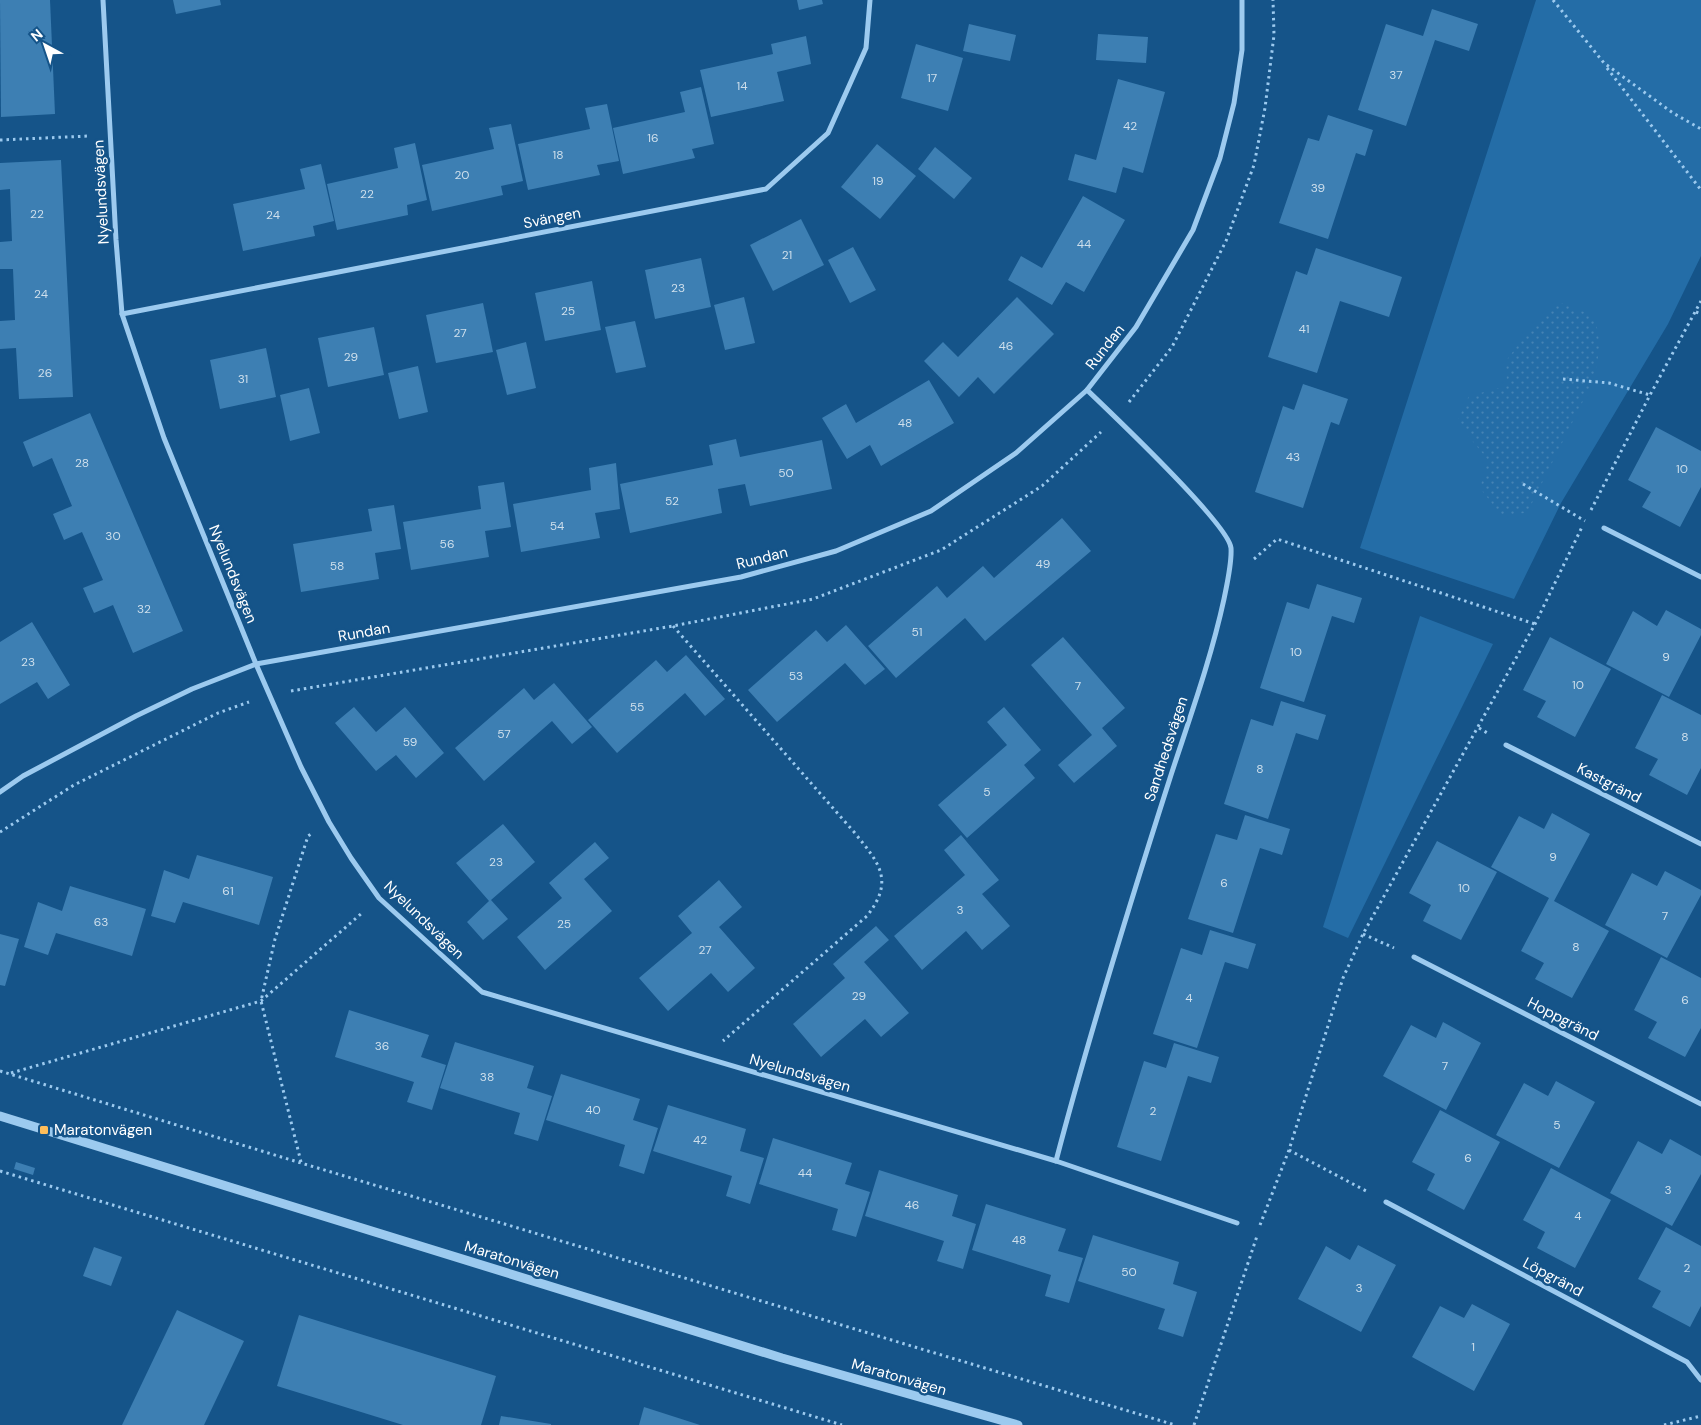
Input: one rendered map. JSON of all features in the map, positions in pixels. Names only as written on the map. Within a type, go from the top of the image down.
[{"type":"street","name":"Nyelundsvägen","points":[[103,0],[116,240],[122,314],[164,438],[256,664],[301,767],[329,822],[379,898],[482,992],[1056,1161],[1237,1222]]},
{"type":"street","name":"Svängen","points":[[122,314],[766,189],[828,132],[866,48],[870,0]]},
{"type":"street","name":"Rundan","points":[[0,792],[24,776],[136,716],[192,689],[256,664],[741,577],[836,551],[932,511],[1016,453],[1087,390],[1136,327],[1193,230],[1220,158],[1234,103],[1242,50],[1242,0]]},
{"type":"street","name":"Sandhedsvägen","points":[[1056,1161],[1076,1085],[1133,893],[1216,638],[1228,581],[1231,546],[1211,516],[1116,417],[1087,390]]},
{"type":"street","points":[[1604,528],[1701,577]]},
{"type":"street","name":"Kastgränd","points":[[1506,745],[1701,844]]},
{"type":"street","name":"Hoppgränd","points":[[1414,957],[1701,1104]]},
{"type":"street","name":"Maratonvägen","points":[[0,1116],[782,1358],[1018,1425]]},
{"type":"street","name":"Löpgränd","points":[[1386,1202],[1687,1362],[1701,1380]]},
{"type":"path","points":[[0,832],[74,785],[218,713],[270,694],[673,626],[813,599],[941,550],[1042,486],[1116,417],[1172,347],[1226,241],[1254,165],[1262,127],[1274,35],[1273,0]]},
{"type":"path","points":[[1553,0],[1604,63],[1701,190]]},
{"type":"path","points":[[1604,63],[1673,113],[1701,129]]},
{"type":"path","points":[[0,140],[110,135]]},
{"type":"path","points":[[1194,1425],[1259,1230],[1289,1150],[1344,978],[1363,934],[1535,624],[1585,521],[1701,301]]},
{"type":"path","points":[[1696,312],[1701,314]]},
{"type":"path","points":[[1562,379],[1610,383],[1650,395]]},
{"type":"path","points":[[1523,484],[1585,521]]},
{"type":"path","points":[[1228,581],[1277,539],[1535,624]]},
{"type":"path","points":[[673,626],[854,832],[876,860],[882,882],[878,902],[866,916],[703,1058]]},
{"type":"path","points":[[301,1163],[261,1001],[275,939],[308,836],[329,822]]},
{"type":"path","points":[[10,1074],[261,1001],[379,898]]},
{"type":"path","points":[[1363,934],[1414,957]]},
{"type":"path","points":[[0,1070],[301,1163],[1176,1425]]},
{"type":"path","points":[[1289,1150],[1386,1202]]},
{"type":"path","points":[[0,1172],[842,1425]]},
{"type":"path","points":[[1664,1425],[1701,1416]]},
{"type":"shaded area","points":[[1536,0],[1701,0],[1701,256],[1668,324],[1561,503],[1514,599],[1360,548]]},
{"type":"shaded area","points":[[1558,302],[1595,316],[1600,346],[1594,379],[1527,513],[1501,515],[1480,488],[1488,460],[1457,422],[1469,396],[1507,386],[1506,361],[1533,325]]},
{"type":"shaded area","points":[[1420,616],[1493,644],[1348,938],[1323,927]]},
{"type":"building","points":[[0,0],[50,0],[55,114],[1,117]]},
{"type":"building","points":[[173,0],[220,0],[221,5],[176,14]]},
{"type":"building","points":[[797,0],[822,0],[823,4],[799,10]]},
{"type":"building","points":[[1432,9],[1478,24],[1469,51],[1435,40],[1406,126],[1358,110],[1386,24],[1423,36]]},
{"type":"building","points":[[969,24],[1016,35],[1010,61],[963,51]]},
{"type":"building","points":[[1098,34],[1148,37],[1146,63],[1096,60]]},
{"type":"building","points":[[806,36],[811,64],[777,72],[784,101],[711,117],[700,70],[773,54],[771,44]]},
{"type":"building","points":[[916,44],[963,58],[948,111],[901,98]]},
{"type":"building","points":[[1118,79],[1165,92],[1143,173],[1123,167],[1116,193],[1068,180],[1075,154],[1096,160]]},
{"type":"building","points":[[701,87],[714,144],[692,149],[695,158],[623,174],[613,128],[685,112],[680,92]]},
{"type":"building","points":[[607,104],[619,161],[597,165],[600,175],[528,190],[518,144],[590,129],[585,108]]},
{"type":"building","points":[[1328,115],[1373,130],[1365,156],[1356,153],[1328,239],[1279,223],[1308,138],[1319,141]]},
{"type":"building","points":[[511,124],[523,181],[501,186],[503,195],[432,211],[422,165],[494,149],[489,128]]},
{"type":"building","points":[[415,143],[427,200],[407,205],[408,215],[337,230],[327,184],[398,168],[394,148]]},
{"type":"building","points":[[877,144],[916,176],[880,219],[841,187]]},
{"type":"building","points":[[935,147],[972,178],[954,199],[918,169]]},
{"type":"building","points":[[61,160],[73,397],[19,399],[16,348],[0,349],[0,321],[15,320],[13,269],[0,269],[0,242],[12,241],[10,189],[0,190],[0,163]]},
{"type":"building","points":[[321,164],[334,221],[313,226],[315,236],[243,251],[233,204],[305,189],[300,169]]},
{"type":"building","points":[[1083,196],[1125,220],[1084,292],[1066,282],[1052,305],[1008,280],[1021,256],[1042,268]]},
{"type":"building","points":[[801,219],[824,265],[773,291],[750,245]]},
{"type":"building","points":[[853,247],[876,290],[850,303],[828,260]]},
{"type":"building","points":[[1316,248],[1402,277],[1389,317],[1340,301],[1317,373],[1268,357],[1296,271],[1307,275]]},
{"type":"building","points":[[701,258],[711,307],[655,319],[645,270]]},
{"type":"building","points":[[592,281],[601,330],[545,341],[535,293]]},
{"type":"building","points":[[744,297],[755,343],[725,350],[714,305]]},
{"type":"building","points":[[1017,297],[1054,334],[994,394],[978,377],[959,397],[924,361],[943,342],[958,357]]},
{"type":"building","points":[[483,303],[493,352],[436,363],[426,315]]},
{"type":"building","points":[[635,321],[646,367],[616,373],[605,327]]},
{"type":"building","points":[[374,327],[384,375],[328,387],[318,338]]},
{"type":"building","points":[[526,342],[536,388],[507,395],[496,350]]},
{"type":"building","points":[[266,348],[276,397],[220,409],[210,360]]},
{"type":"building","points":[[418,366],[428,412],[399,419],[388,373]]},
{"type":"building","points":[[929,380],[954,423],[881,466],[870,445],[847,459],[822,418],[846,404],[856,423]]},
{"type":"building","points":[[1303,384],[1348,399],[1339,425],[1331,422],[1303,508],[1255,492],[1283,406],[1294,410]]},
{"type":"building","points":[[309,388],[320,433],[290,441],[280,395]]},
{"type":"building","points":[[90,413],[183,631],[133,653],[113,605],[94,613],[83,588],[103,580],[82,532],[64,540],[53,514],[72,506],[52,458],[33,467],[23,442]]},
{"type":"building","points":[[1656,427],[1701,451],[1701,487],[1680,527],[1642,507],[1651,492],[1628,480]]},
{"type":"building","points":[[736,439],[740,457],[822,440],[832,489],[750,506],[745,484],[718,489],[722,513],[630,533],[620,484],[713,465],[709,445]]},
{"type":"building","points":[[616,463],[620,509],[595,513],[600,538],[521,552],[513,504],[591,490],[589,468]]},
{"type":"building","points":[[504,482],[511,527],[485,531],[489,557],[411,570],[403,522],[481,509],[478,486]]},
{"type":"building","points":[[394,505],[401,549],[375,553],[379,579],[301,592],[293,544],[372,531],[368,509]]},
{"type":"building","points":[[1062,518],[1091,551],[985,641],[965,618],[896,678],[868,646],[937,586],[947,598],[983,566],[994,578]]},
{"type":"building","points":[[1317,584],[1362,598],[1354,623],[1332,616],[1304,702],[1260,688],[1287,602],[1309,609]]},
{"type":"building","points":[[1666,610],[1701,629],[1701,635],[1669,697],[1606,664],[1633,611],[1657,626]]},
{"type":"building","points":[[32,622],[70,685],[48,699],[37,682],[0,704],[0,642]]},
{"type":"building","points":[[846,625],[885,669],[865,685],[845,663],[777,722],[748,690],[816,630],[827,642]]},
{"type":"building","points":[[1063,637],[1125,708],[1102,728],[1117,746],[1074,783],[1058,765],[1092,735],[1031,665]]},
{"type":"building","points":[[1550,637],[1611,669],[1575,737],[1537,717],[1546,701],[1523,690]]},
{"type":"building","points":[[686,655],[725,699],[705,716],[685,693],[617,753],[588,720],[656,660],[667,672]]},
{"type":"building","points":[[554,683],[592,727],[572,744],[552,721],[484,781],[455,748],[524,688],[534,700]]},
{"type":"building","points":[[1662,695],[1701,715],[1701,768],[1687,795],[1649,775],[1658,759],[1635,748]]},
{"type":"building","points":[[1281,701],[1326,715],[1318,740],[1296,733],[1268,819],[1224,804],[1251,719],[1273,726]]},
{"type":"building","points":[[354,707],[376,732],[405,707],[444,753],[416,778],[396,755],[376,771],[335,723]]},
{"type":"building","points":[[1004,707],[1041,750],[1024,765],[1035,778],[967,838],[938,805],[1007,745],[987,722]]},
{"type":"building","points":[[1552,813],[1590,834],[1554,901],[1609,931],[1572,998],[1535,979],[1544,963],[1521,951],[1549,898],[1491,867],[1519,816],[1544,829]]},
{"type":"building","points":[[1245,815],[1290,829],[1282,855],[1260,848],[1233,933],[1188,919],[1216,834],[1237,840]]},
{"type":"building","points":[[503,824],[535,862],[491,900],[508,919],[483,940],[467,922],[489,901],[456,863]]},
{"type":"building","points":[[961,835],[999,880],[982,894],[1010,926],[982,950],[966,931],[922,970],[894,936],[965,875],[944,850]]},
{"type":"building","points":[[1437,841],[1497,872],[1461,940],[1423,921],[1431,905],[1409,893]]},
{"type":"building","points":[[595,842],[609,858],[584,879],[612,911],[545,970],[517,937],[562,898],[549,883]]},
{"type":"building","points":[[197,855],[273,877],[259,925],[183,902],[175,923],[151,916],[164,870],[189,879]]},
{"type":"building","points":[[1665,871],[1701,890],[1701,895],[1667,958],[1605,925],[1632,873],[1657,886]]},
{"type":"building","points":[[719,880],[742,907],[719,927],[755,968],[728,992],[711,973],[668,1011],[639,978],[692,933],[678,916]]},
{"type":"building","points":[[70,886],[146,909],[132,956],[56,933],[48,955],[24,947],[38,902],[62,911]]},
{"type":"building","points":[[876,926],[889,940],[864,962],[909,1013],[881,1037],[865,1019],[821,1057],[793,1024],[845,978],[833,964]]},
{"type":"building","points":[[1210,930],[1256,944],[1248,969],[1225,962],[1197,1048],[1153,1034],[1181,948],[1202,955]]},
{"type":"building","points":[[0,934],[19,939],[5,986],[0,985]]},
{"type":"building","points":[[1661,957],[1701,978],[1701,1028],[1685,1057],[1648,1038],[1657,1022],[1634,1010]]},
{"type":"building","points":[[349,1010],[429,1035],[421,1057],[446,1065],[432,1110],[407,1102],[414,1082],[335,1057]]},
{"type":"building","points":[[1443,1022],[1481,1043],[1446,1110],[1383,1076],[1411,1025],[1436,1038]]},
{"type":"building","points":[[455,1042],[534,1066],[527,1088],[552,1096],[538,1141],[514,1134],[520,1113],[440,1088]]},
{"type":"building","points":[[1174,1043],[1219,1057],[1211,1083],[1188,1076],[1161,1161],[1117,1147],[1144,1061],[1166,1068]]},
{"type":"building","points":[[561,1074],[640,1099],[633,1120],[658,1128],[644,1174],[619,1166],[625,1145],[546,1120]]},
{"type":"building","points":[[1556,1081],[1595,1102],[1559,1168],[1496,1135],[1524,1083],[1548,1096]]},
{"type":"building","points":[[668,1105],[746,1129],[740,1151],[764,1158],[750,1204],[726,1196],[732,1176],[653,1151]]},
{"type":"building","points":[[1440,1110],[1500,1142],[1464,1210],[1427,1190],[1435,1174],[1412,1162]]},
{"type":"building","points":[[773,1138],[852,1163],[845,1184],[870,1192],[856,1237],[832,1230],[838,1209],[759,1184]]},
{"type":"building","points":[[1670,1139],[1701,1156],[1701,1174],[1672,1226],[1610,1193],[1638,1141],[1662,1154]]},
{"type":"building","points":[[16,1162],[35,1168],[33,1175],[14,1169]]},
{"type":"building","points":[[1551,1168],[1611,1200],[1575,1268],[1537,1248],[1545,1232],[1523,1220]]},
{"type":"building","points":[[879,1170],[958,1195],[952,1216],[976,1224],[963,1269],[937,1261],[944,1241],[865,1216]]},
{"type":"building","points":[[986,1204],[1066,1229],[1058,1251],[1083,1258],[1069,1303],[1045,1296],[1051,1275],[972,1250]]},
{"type":"building","points":[[1666,1227],[1701,1246],[1701,1306],[1690,1327],[1652,1307],[1661,1291],[1638,1279]]},
{"type":"building","points":[[1093,1235],[1179,1262],[1173,1284],[1197,1292],[1183,1337],[1158,1329],[1165,1309],[1078,1281]]},
{"type":"building","points":[[1358,1245],[1396,1265],[1361,1332],[1298,1299],[1326,1246],[1350,1260]]},
{"type":"building","points":[[94,1247],[122,1257],[111,1286],[83,1276]]},
{"type":"building","points":[[1472,1304],[1510,1324],[1474,1391],[1412,1357],[1440,1306],[1464,1318]]},
{"type":"building","points":[[177,1310],[244,1341],[204,1425],[122,1425]]},
{"type":"building","points":[[299,1315],[496,1376],[481,1425],[403,1425],[277,1386]]},
{"type":"building","points":[[644,1407],[700,1425],[639,1425]]},
{"type":"building","points":[[501,1416],[551,1424],[551,1425],[499,1425]]},
{"type":"place","name":"Maratonvägen","points":[[44,1130]]}]
